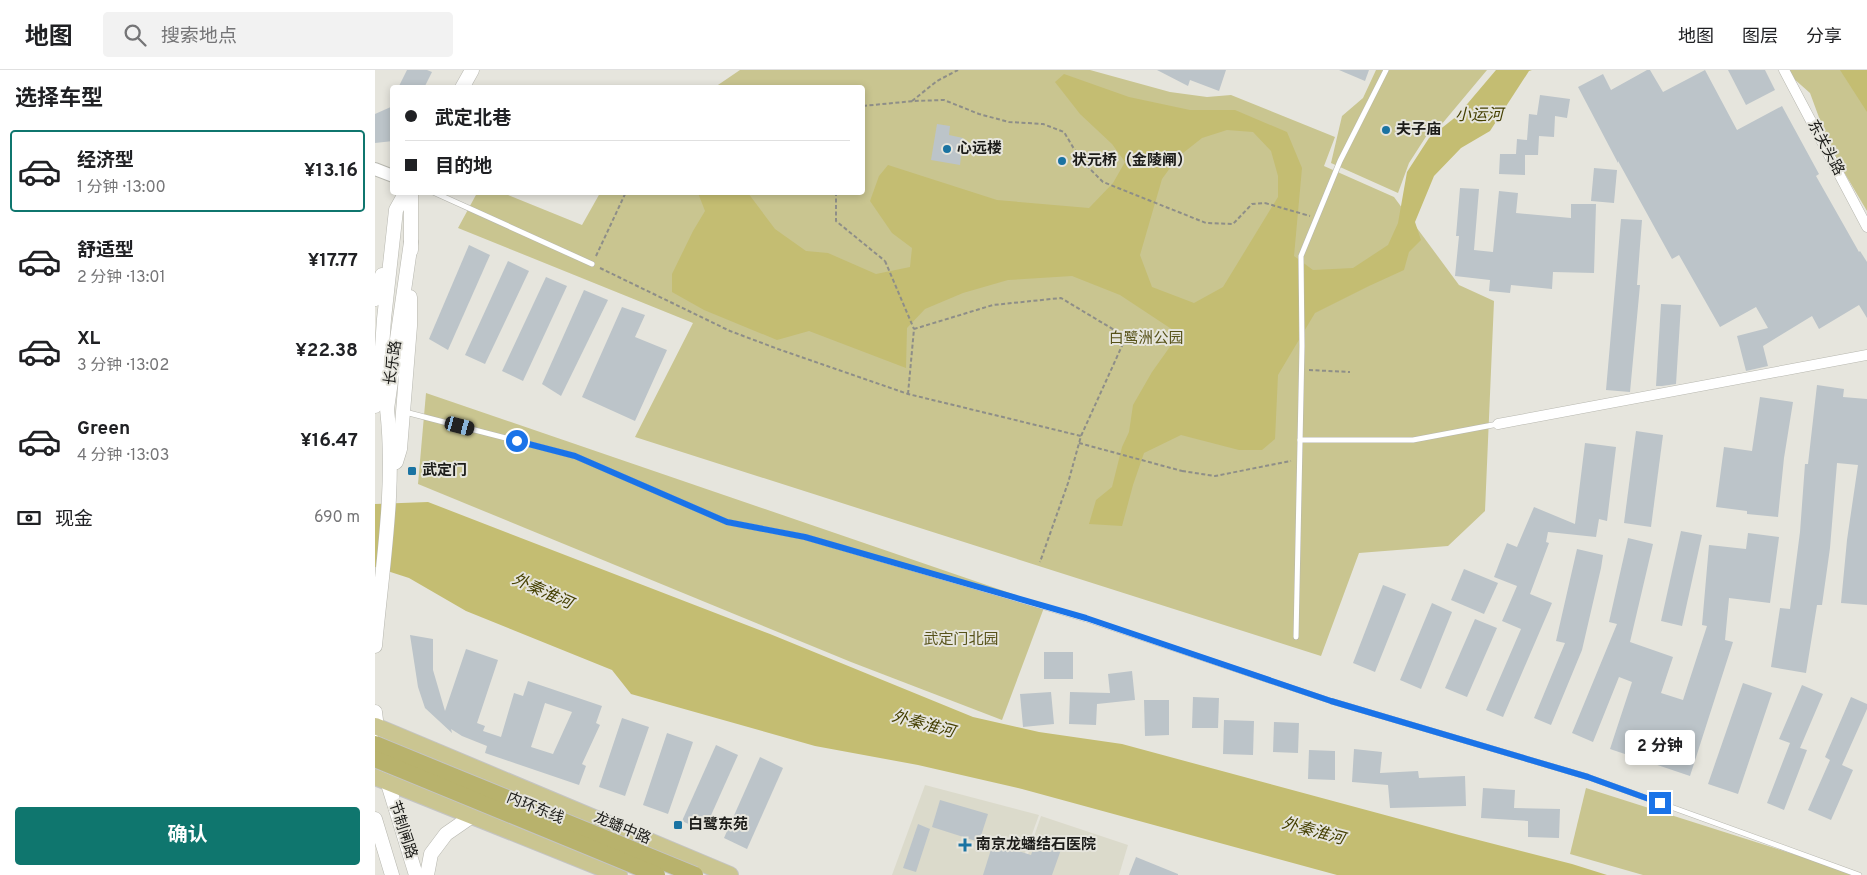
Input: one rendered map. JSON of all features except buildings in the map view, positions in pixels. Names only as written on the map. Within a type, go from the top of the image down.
[{"type":"highway","name":"内环东线","points":[[375,744],[695,875]]},
{"type":"highway","name":"内环东线","points":[[375,759],[657,875]]},
{"type":"main road","points":[[464,85],[472,70]]},
{"type":"main road","name":"长乐路","points":[[375,406],[380,375],[392,238],[396,210],[404,195]]},
{"type":"main road","name":"长乐路","points":[[391,484],[400,449],[410,326],[411,195]]},
{"type":"main road","name":"长乐路","points":[[375,299],[392,238]]},
{"type":"main road","name":"长乐路","points":[[375,646],[391,484],[390,435],[387,409],[411,242]]},
{"type":"main road","name":"节制闸路","points":[[375,721],[380,779],[416,875]]},
{"type":"main road","name":"龙蟠中路","points":[[375,721],[730,875]]},
{"type":"main road","points":[[380,779],[619,875]]},
{"type":"main road","points":[[427,875],[431,854],[446,834],[472,816]]},
{"type":"main road","name":"节制闸路","points":[[375,819],[392,875]]},
{"type":"street","name":"东关头路","points":[[1784,70],[1867,227]]},
{"type":"street","points":[[375,169],[390,175]]},
{"type":"street","points":[[1499,424],[1867,355]]},
{"type":"lane","points":[[1296,637],[1302,346],[1301,256],[1341,161],[1386,70]]},
{"type":"lane","points":[[440,195],[592,264]]},
{"type":"lane","points":[[402,411],[575,456],[727,522],[805,537],[1086,618],[1331,701],[1588,777],[1859,875]]},
{"type":"lane","points":[[1300,440],[1413,440],[1499,424]]},
{"type":"path","points":[[912,101],[937,81],[958,70]]},
{"type":"path","points":[[865,106],[944,100],[979,114],[1002,120],[1043,124],[1064,132],[1081,159],[1103,182],[1206,223],[1233,224],[1252,204],[1265,203],[1303,214]]},
{"type":"path","points":[[625,195],[592,264],[730,331],[778,349],[908,394],[1081,436]]},
{"type":"path","points":[[835,195],[836,221],[885,261],[914,329],[908,394]]},
{"type":"path","points":[[914,329],[993,305],[1061,298],[1126,337],[1081,436],[1068,483],[1040,562]]},
{"type":"path","points":[[1301,369],[1349,372]]},
{"type":"path","points":[[1079,443],[1183,471],[1215,476],[1299,459]]},
{"type":"shaded area","name":"南京龙蟠结石医院","points":[[925,785],[1039,815],[1017,875],[892,875]]},
{"type":"shaded area","points":[[1041,816],[1128,845],[1119,875],[1021,875]]},
{"type":"green space","name":"白鹭洲公园","points":[[740,70],[1090,70],[1170,92],[1207,97],[1231,95],[1335,137],[1324,166],[1394,197],[1459,285],[1494,301],[1485,511],[1448,546],[1359,553],[1321,656],[635,437],[693,323],[458,228],[476,195],[508,195],[582,225],[599,195],[865,195],[865,85],[718,85]]},
{"type":"green space","name":"夫子庙","points":[[1376,70],[1487,70],[1441,125],[1427,135],[1409,163],[1398,193],[1331,163],[1342,116],[1363,98]]},
{"type":"green space","points":[[1784,70],[1867,70],[1867,211],[1831,150],[1810,93]]},
{"type":"green space","name":"武定门北园","points":[[426,393],[1045,605],[1002,720],[851,662],[418,484]]},
{"type":"green space","points":[[1586,788],[1859,875],[1643,875],[1570,854]]},
{"type":"water","name":"小运河","points":[[1496,70],[1532,70],[1529,71],[1490,131],[1461,148],[1434,176],[1415,222],[1421,240],[1409,252],[1404,270],[1315,313],[1278,375],[1275,439],[1262,450],[1239,450],[1181,435],[1144,453],[1122,526],[1089,524],[1096,500],[1112,487],[1122,447],[1129,432],[1133,405],[1152,372],[1179,334],[1120,295],[1072,276],[1008,280],[963,293],[925,309],[907,328],[906,368],[809,331],[777,340],[704,310],[672,292],[672,274],[705,211],[699,195],[750,195],[775,229],[806,251],[828,253],[876,274],[910,267],[912,248],[892,233],[870,201],[879,176],[888,165],[997,200],[1089,208],[1113,183],[1125,162],[1112,144],[1080,114],[1055,82],[1064,74],[1129,97],[1190,110],[1235,110],[1287,132],[1302,168],[1294,256],[1313,270],[1353,268],[1388,245],[1398,223],[1407,172],[1429,138],[1457,116]],"holes":[[[1227,130],[1253,132],[1271,151],[1278,176],[1278,197],[1223,287],[1194,303],[1152,287],[1140,255],[1162,179],[1178,157],[1202,138]]]},
{"type":"water","points":[[1840,70],[1867,70],[1867,112]]},
{"type":"water","name":"外秦淮河","points":[[428,502],[770,634],[973,717],[1039,732],[1122,744],[1607,875],[1337,875],[1022,789],[918,765],[815,746],[631,694],[612,670],[466,611],[409,578],[375,567],[375,504]]},
{"type":"place","name":"夫子庙","points":[[1386,130]]},
{"type":"place","name":"心远楼","points":[[947,149]]},
{"type":"place","name":"状元桥（金陵闸）","points":[[1062,161]]},
{"type":"place","name":"武定门","points":[[412,471]]},
{"type":"place","name":"白鹭东苑","points":[[678,825]]},
{"type":"place","name":"南京龙蟠结石医院","points":[[965,845]]},
{"type":"route","points":[[517,441],[575,456],[727,522],[805,537],[1086,618],[1331,701],[1588,777],[1660,803]]}]
